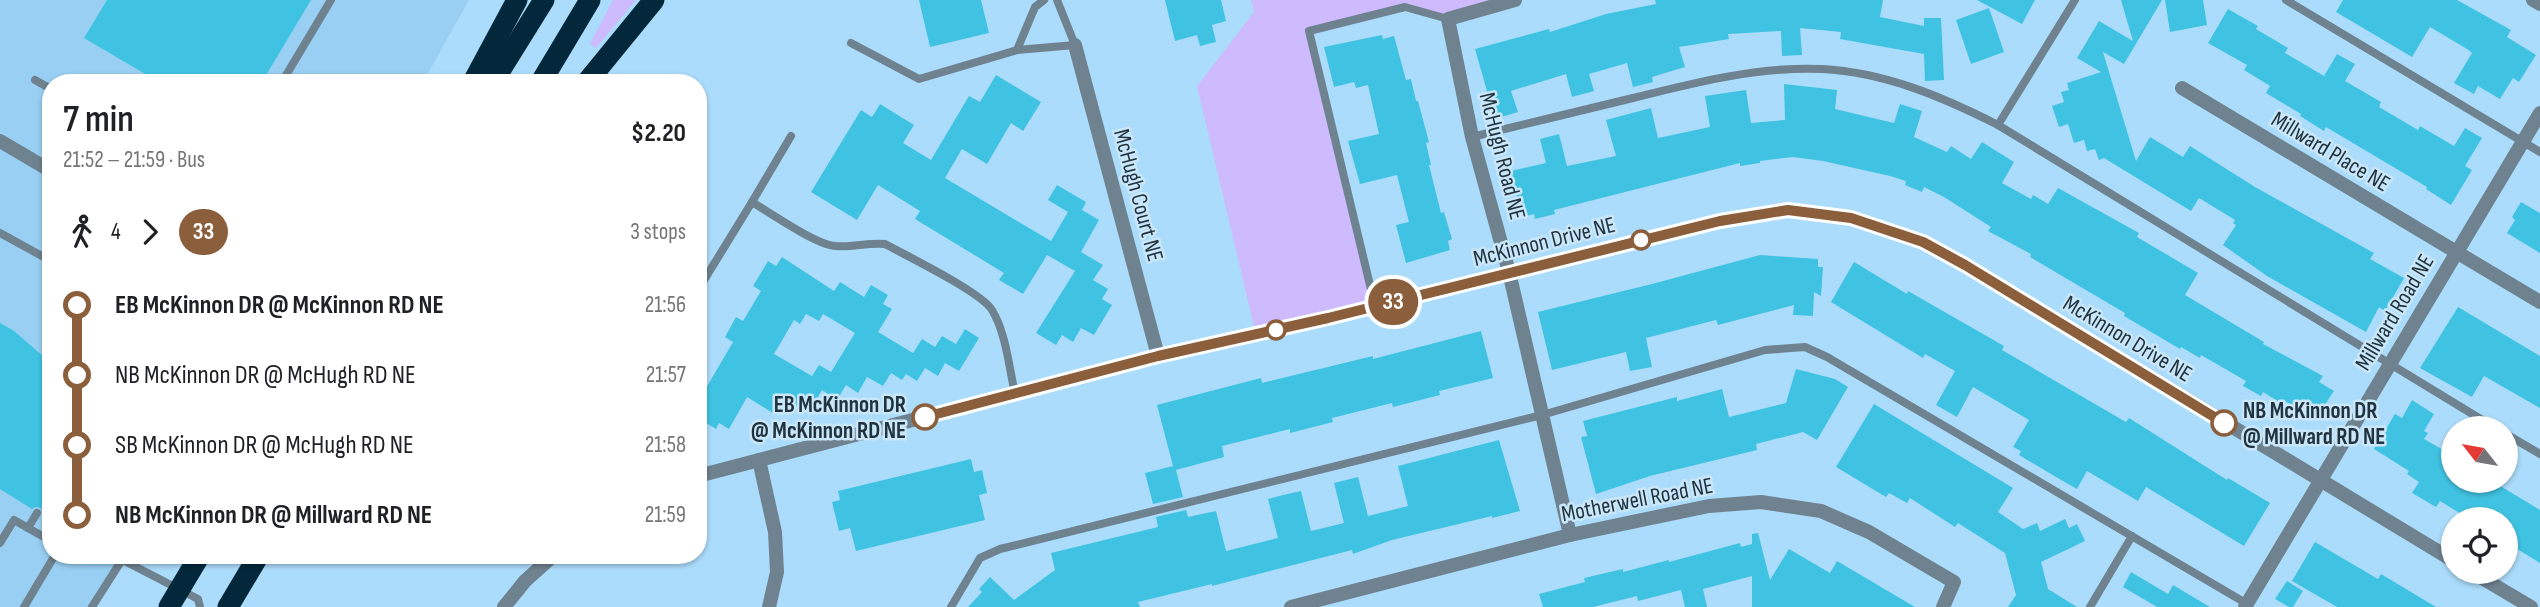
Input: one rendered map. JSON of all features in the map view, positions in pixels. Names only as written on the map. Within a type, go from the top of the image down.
[{"type":"highway","points":[[477,74],[517,0]]},
{"type":"highway","points":[[498,74],[544,0]]},
{"type":"highway","points":[[546,74],[590,0]]},
{"type":"highway","points":[[594,74],[654,0]]},
{"type":"highway","points":[[169,607],[195,564]]},
{"type":"highway","points":[[228,607],[254,564]]},
{"type":"street","points":[[1447,19],[1515,0]]},
{"type":"street","points":[[2533,0],[2540,4]]},
{"type":"street","name":"McHugh Road NE","points":[[1447,19],[1472,136],[1509,272],[1570,535]]},
{"type":"street","name":"McHugh Court NE","points":[[1075,45],[1158,356]]},
{"type":"street","name":"Millward Place NE","points":[[2182,88],[2456,253]]},
{"type":"street","name":"Millward Road NE","points":[[2248,606],[2540,113]]},
{"type":"street","points":[[0,141],[42,166]]},
{"type":"street","name":"McKinnon Drive NE","points":[[707,474],[1158,356],[1376,306],[1720,221],[1788,210],[1851,218],[1923,242],[2441,553]]},
{"type":"street","points":[[2456,253],[2540,302]]},
{"type":"street","points":[[759,460],[775,532],[777,572],[769,607]]},
{"type":"street","name":"Motherwell Road NE","points":[[1291,607],[1570,535],[1709,506],[1761,502],[1821,510],[1869,532],[1954,582],[1943,607]]},
{"type":"street","points":[[504,607],[525,581],[544,564]]},
{"type":"street","points":[[2492,584],[2531,607]]},
{"type":"lane","points":[[287,74],[331,0]]},
{"type":"lane","points":[[1017,50],[1035,7],[1044,0]]},
{"type":"lane","points":[[851,43],[919,79],[1017,50],[1075,45],[1057,0]]},
{"type":"lane","points":[[1998,125],[2075,0]]},
{"type":"lane","points":[[2286,0],[2540,152]]},
{"type":"lane","points":[[1376,306],[1309,31],[1405,7],[1447,19]]},
{"type":"lane","points":[[1472,136],[1689,84],[1765,72],[1822,69],[1881,78],[1949,100],[1998,125],[2476,416]]},
{"type":"lane","points":[[35,80],[42,84]]},
{"type":"lane","points":[[707,275],[792,136]]},
{"type":"lane","points":[[752,202],[819,241],[833,246],[871,242],[885,244],[974,294],[990,307],[998,322],[1015,394]]},
{"type":"lane","points":[[0,233],[42,256]]},
{"type":"lane","points":[[951,607],[980,558],[1000,549],[1542,415],[1765,350],[1805,347],[1828,357],[2248,606]]},
{"type":"lane","points":[[2518,441],[2540,454]]},
{"type":"lane","points":[[28,528],[37,513]]},
{"type":"lane","points":[[0,542],[14,520],[42,536]]},
{"type":"lane","points":[[2090,607],[2132,537]]},
{"type":"lane","points":[[23,607],[49,564]]},
{"type":"lane","points":[[92,607],[116,564]]},
{"type":"lane","points":[[135,564],[198,599],[200,607]]},
{"type":"shaded area","points":[[0,0],[469,0],[427,74],[42,74],[42,564],[119,564],[92,607],[0,607]]},
{"type":"shaded area","points":[[613,0],[636,0],[596,48],[590,44]]},
{"type":"shaded area","points":[[1251,0],[1515,0],[1448,19],[1405,7],[1309,31],[1375,306],[1256,335],[1197,86],[1254,12]]},
{"type":"building","points":[[107,0],[311,0],[267,74],[145,74],[84,38]]},
{"type":"building","points":[[919,0],[981,0],[989,33],[930,47]]},
{"type":"building","points":[[1165,0],[1221,0],[1226,21],[1212,25],[1216,42],[1200,46],[1197,35],[1175,41]]},
{"type":"building","points":[[1655,0],[1883,0],[1880,17],[1924,26],[1924,18],[1941,18],[1944,80],[1925,81],[1924,54],[1840,39],[1841,32],[1800,28],[1802,55],[1782,56],[1781,31],[1728,34],[1729,39],[1679,47],[1685,67],[1652,77],[1653,82],[1633,87],[1627,63],[1589,74],[1594,91],[1572,97],[1566,74],[1511,91],[1518,112],[1495,119],[1475,49],[1549,29],[1550,32],[1606,14],[1656,4]]},
{"type":"building","points":[[1977,0],[2035,0],[2022,24]]},
{"type":"building","points":[[2121,0],[2162,0],[2124,64],[2103,52],[2136,161],[2150,137],[2183,157],[2190,146],[2255,187],[2374,253],[2370,259],[2404,278],[2385,311],[2379,307],[2366,332],[2267,276],[2223,245],[2236,225],[2233,223],[2235,220],[2199,198],[2191,211],[2104,158],[2099,160],[2095,149],[2087,151],[2084,140],[2074,143],[2068,124],[2059,127],[2052,106],[2064,102],[2061,92],[2069,90],[2067,83],[2101,72],[2077,58],[2099,21],[2133,41]]},
{"type":"building","points":[[2165,0],[2203,0],[2207,25],[2170,32]]},
{"type":"building","points":[[2343,0],[2457,0],[2511,30],[2507,37],[2536,55],[2519,82],[2513,78],[2500,99],[2478,86],[2474,94],[2454,83],[2472,53],[2467,49],[2430,27],[2412,57],[2336,12]]},
{"type":"building","points":[[1989,8],[2004,52],[1971,64],[1956,20]]},
{"type":"building","points":[[2228,9],[2288,48],[2285,53],[2324,76],[2337,54],[2355,64],[2345,81],[2381,102],[2379,107],[2418,130],[2420,126],[2454,146],[2465,128],[2482,138],[2465,166],[2472,170],[2451,205],[2426,189],[2427,187],[2326,127],[2324,131],[2300,116],[2301,114],[2266,93],[2270,86],[2244,70],[2247,65],[2208,43]]},
{"type":"building","points":[[1382,35],[1383,39],[1394,36],[1406,80],[1411,79],[1429,142],[1426,143],[1429,165],[1441,213],[1444,212],[1452,239],[1448,241],[1450,250],[1406,263],[1396,225],[1409,222],[1397,175],[1360,184],[1348,141],[1379,134],[1368,85],[1356,88],[1354,82],[1334,87],[1324,47]]},
{"type":"building","points":[[996,75],[1041,102],[1023,131],[1011,123],[987,164],[962,149],[945,178],[1051,241],[1068,212],[1048,200],[1057,185],[1086,202],[1082,210],[1099,220],[1081,252],[1103,265],[1093,280],[1108,289],[1102,299],[1112,305],[1094,335],[1081,328],[1073,342],[1062,335],[1056,345],[1036,333],[1075,271],[1047,255],[1023,294],[999,280],[1004,273],[915,219],[920,211],[878,185],[857,220],[811,192],[861,110],[872,117],[880,104],[914,125],[903,143],[931,160],[969,96],[980,102]]},
{"type":"building","points":[[1784,84],[1837,90],[1835,109],[1894,123],[1900,104],[1922,111],[1914,137],[1947,152],[1951,146],[1971,159],[1982,142],[2014,162],[2002,183],[2031,199],[2033,195],[2048,204],[2058,188],[2139,233],[2137,237],[2198,273],[2185,295],[2264,342],[2263,344],[2323,376],[2319,382],[2334,391],[2322,409],[2316,405],[2312,411],[2308,408],[2305,413],[2263,392],[2261,396],[2243,386],[2246,381],[2201,355],[2200,358],[2181,347],[2180,349],[2030,257],[2031,254],[1988,231],[1991,227],[1944,197],[1924,187],[1922,192],[1905,185],[1906,181],[1890,176],[1823,161],[1793,157],[1740,166],[1740,163],[1554,210],[1555,214],[1535,219],[1534,214],[1522,217],[1517,195],[1513,196],[1507,172],[1546,163],[1540,139],[1559,134],[1567,166],[1616,156],[1606,120],[1651,108],[1658,138],[1710,127],[1705,96],[1746,90],[1751,123],[1785,120]]},
{"type":"building","points":[[2521,202],[2540,213],[2540,253],[2507,233]]},
{"type":"building","points":[[1760,255],[1818,259],[1818,267],[1823,267],[1821,296],[1814,292],[1813,316],[1793,315],[1794,305],[1718,325],[1716,320],[1646,338],[1652,367],[1630,371],[1626,352],[1552,370],[1538,312]]},
{"type":"building","points":[[782,257],[834,291],[840,282],[864,297],[871,285],[888,295],[883,304],[892,309],[878,332],[913,353],[922,339],[935,347],[942,336],[956,344],[965,329],[979,338],[959,371],[945,363],[938,376],[925,368],[917,381],[906,374],[902,380],[891,373],[883,386],[867,377],[858,393],[846,385],[837,400],[822,390],[814,404],[803,397],[795,409],[784,402],[776,415],[747,397],[729,429],[719,423],[716,429],[707,424],[707,386],[733,342],[725,337],[736,317],[743,321],[761,291],[753,286],[768,261],[776,266]],"holes":[[[806,314],[819,321],[823,314],[855,333],[831,372],[819,365],[812,376],[774,354],[794,320],[800,324]]]},
{"type":"building","points":[[1854,262],[2004,346],[2002,350],[2126,422],[2129,418],[2227,480],[2228,478],[2270,503],[2244,546],[2146,487],[2138,501],[2087,471],[2077,489],[2056,477],[2019,455],[2021,451],[2013,447],[2029,420],[1973,387],[1957,417],[1936,405],[1955,371],[1925,354],[1923,358],[1831,302]]},
{"type":"building","points":[[2458,307],[2540,356],[2540,408],[2484,376],[2472,397],[2420,368]]},
{"type":"building","points":[[0,323],[14,331],[42,355],[42,512],[41,508],[32,509],[0,489]]},
{"type":"building","points":[[1481,331],[1493,378],[1439,391],[1440,395],[1393,407],[1392,403],[1332,418],[1333,422],[1290,433],[1290,429],[1222,446],[1224,457],[1176,470],[1183,497],[1153,504],[1145,473],[1173,466],[1157,405],[1261,378],[1262,383],[1373,356],[1373,359]]},
{"type":"building","points":[[1796,369],[1835,379],[1848,387],[1817,440],[1803,432],[1756,444],[1757,450],[1650,476],[1596,494],[1581,437],[1587,436],[1583,421],[1677,397],[1677,401],[1722,389],[1729,417],[1786,403]]},
{"type":"building","points":[[2412,400],[2434,414],[2424,431],[2428,433],[2424,439],[2441,449],[2441,494],[2514,494],[2540,510],[2540,563],[2518,549],[2518,507],[2450,507],[2440,501],[2436,507],[2412,493],[2419,482],[2407,474],[2409,471],[2374,449],[2395,414],[2402,418]]},
{"type":"building","points":[[1874,404],[2013,488],[1998,512],[2023,529],[2037,523],[2040,531],[2065,519],[2069,528],[2077,524],[2085,541],[2041,562],[2048,589],[2077,607],[2008,607],[2016,595],[2005,553],[1958,523],[1955,527],[1910,498],[1907,503],[1889,493],[1886,497],[1836,467]]},
{"type":"building","points":[[1499,440],[1520,511],[1392,540],[1353,554],[1352,550],[1138,602],[1140,607],[968,607],[982,592],[979,589],[990,577],[1014,600],[1055,570],[1051,553],[1158,527],[1156,517],[1186,510],[1188,517],[1216,511],[1226,551],[1278,538],[1268,499],[1283,495],[1301,491],[1311,531],[1344,523],[1334,483],[1358,477],[1368,516],[1408,506],[1398,466]]},
{"type":"building","points":[[971,459],[974,472],[982,470],[987,493],[979,495],[985,520],[856,551],[850,528],[839,531],[832,502],[840,500],[838,491]]},
{"type":"building","points":[[1758,533],[1770,580],[1789,549],[1830,573],[1837,561],[1915,607],[1752,607],[1752,576],[1703,589],[1707,607],[1685,607],[1681,590],[1638,601],[1637,596],[1593,607],[1543,607],[1539,594],[1585,582],[1584,578],[1669,562],[1740,543],[1741,547],[1752,544],[1752,534]]},
{"type":"building","points":[[2315,542],[2378,579],[2381,574],[2436,607],[2337,607],[2292,581]]},
{"type":"building","points":[[2131,572],[2168,594],[2173,585],[2210,607],[2157,607],[2123,587]]},
{"type":"building","points":[[2287,581],[2303,591],[2293,607],[2275,599]]},
{"type":"bus line","name":"33","points":[[925,417],[1158,356],[1328,318],[1720,221],[1788,210],[1851,218],[1923,242],[2224,423]]},
{"type":"place","name":"EB McKinnon DR @ McKinnon RD NE","points":[[925,417]]},
{"type":"place","name":"NB McKinnon DR @ Millward RD NE","points":[[2224,423]]}]
